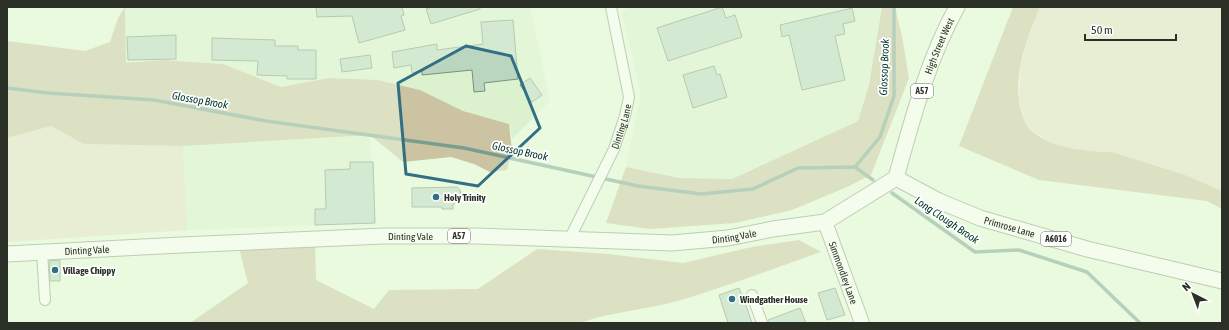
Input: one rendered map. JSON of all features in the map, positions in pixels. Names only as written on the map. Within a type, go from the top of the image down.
[{"type":"main road","name":"High Street West","points":[[896,178],[941,37],[957,7]]},
{"type":"main road","name":"Dinting Vale","points":[[7,254],[384,236],[570,238],[672,243],[728,238],[773,229],[825,222],[896,178]]},
{"type":"main road","name":"Primrose Lane","points":[[896,178],[939,201],[980,218],[1087,249],[1222,281]]},
{"type":"street","name":"Dinting Lane","points":[[570,238],[609,159],[625,116],[629,97],[611,7]]},
{"type":"street","name":"Simmondley Lane","points":[[825,222],[860,322]]},
{"type":"street","points":[[42,252],[45,300]]},
{"type":"street","points":[[752,295],[762,323]]},
{"type":"highlighted area","points":[[466,46],[511,56],[540,128],[478,186],[406,174],[398,83]]},
{"type":"shaded area","points":[[125,7],[530,7],[550,101],[512,139],[509,124],[463,111],[420,90],[378,80],[329,78],[281,87],[223,64],[162,60],[126,63]]},
{"type":"shaded area","points":[[125,7],[126,63],[162,60],[223,64],[281,87],[329,78],[378,80],[420,90],[463,111],[509,124],[512,151],[507,170],[490,172],[474,164],[451,157],[403,162],[370,135],[183,146],[84,144],[51,126],[7,138],[7,41],[85,51],[110,42],[118,18]]},
{"type":"shaded area","points":[[632,7],[882,7],[869,85],[858,121],[732,179],[679,178],[626,167],[641,94],[621,11]]},
{"type":"shaded area","points":[[882,7],[895,7],[902,36],[909,78],[871,175],[847,187],[792,210],[735,223],[650,229],[606,223],[626,167],[679,178],[732,179],[858,121],[869,85]]},
{"type":"shaded area","points":[[1013,7],[1040,7],[1029,34],[1021,62],[1019,77],[1018,92],[1020,106],[1024,120],[1030,129],[1050,142],[1063,146],[1090,151],[1112,152],[1185,175],[1222,191],[1222,209],[1207,201],[1039,180],[959,146]]},
{"type":"shaded area","points":[[1040,7],[1222,7],[1222,191],[1185,175],[1112,152],[1097,153],[1070,149],[1047,140],[1032,131],[1024,121],[1019,99],[1020,70],[1026,45]]},
{"type":"shaded area","points":[[51,126],[84,144],[183,146],[187,230],[7,242],[7,138]]},
{"type":"shaded area","points":[[370,135],[375,223],[187,230],[183,146]]},
{"type":"shaded area","points":[[799,240],[821,252],[693,297],[662,305],[603,316],[580,323],[190,323],[248,283],[239,248],[315,245],[316,280],[374,309],[389,290],[478,289],[537,249],[608,254],[683,263],[752,247]]},
{"type":"building","points":[[316,7],[402,7],[404,15],[401,16],[405,30],[359,43],[352,16],[317,17]]},
{"type":"building","points":[[432,7],[480,7],[480,9],[431,24],[426,9]]},
{"type":"building","points":[[722,7],[726,18],[735,15],[742,37],[668,61],[657,28]]},
{"type":"building","points":[[852,8],[855,21],[843,24],[845,34],[835,36],[845,80],[802,90],[789,35],[782,37],[780,25]]},
{"type":"building","points":[[513,20],[518,79],[484,83],[485,91],[474,92],[472,70],[422,75],[422,71],[412,73],[411,65],[394,68],[392,52],[437,44],[437,50],[483,44],[481,22]]},
{"type":"building","points":[[176,35],[176,59],[128,60],[127,37]]},
{"type":"building","points":[[212,38],[275,40],[275,46],[298,46],[298,50],[316,50],[316,79],[287,79],[287,76],[257,75],[258,61],[212,60]]},
{"type":"building","points":[[370,55],[372,68],[342,72],[340,59]]},
{"type":"building","points":[[714,66],[717,75],[720,74],[727,97],[693,108],[683,75]]},
{"type":"building","points":[[530,78],[542,95],[532,102],[520,85]]},
{"type":"building","points":[[350,162],[373,162],[375,223],[315,225],[315,209],[326,209],[325,170],[350,169]]},
{"type":"building","name":"Holy Trinity","points":[[457,187],[460,190],[461,195],[453,205],[453,209],[442,209],[442,207],[412,207],[412,188]]},
{"type":"building","name":"Village Chippy","points":[[60,260],[60,281],[50,281],[49,261]]},
{"type":"building","points":[[739,288],[752,323],[728,323],[719,295]]},
{"type":"building","points":[[835,288],[845,315],[827,320],[818,293]]},
{"type":"building","points":[[800,308],[806,323],[768,323],[768,320]]},
{"type":"waterway","name":"Glossop Brook","points":[[7,88],[48,93],[154,100],[266,121],[464,148],[638,186],[701,194],[753,189],[798,168],[855,167],[880,137],[894,96],[894,7]]},
{"type":"waterway","name":"Long Clough Brook","points":[[855,167],[873,180]]},
{"type":"waterway","name":"Long Clough Brook","points":[[892,193],[975,252],[1019,250],[1087,272],[1140,323]]},
{"type":"place","name":"Holy Trinity","points":[[436,197]]},
{"type":"place","name":"Village Chippy","points":[[55,270]]},
{"type":"place","name":"Windgather House","points":[[732,299]]}]
